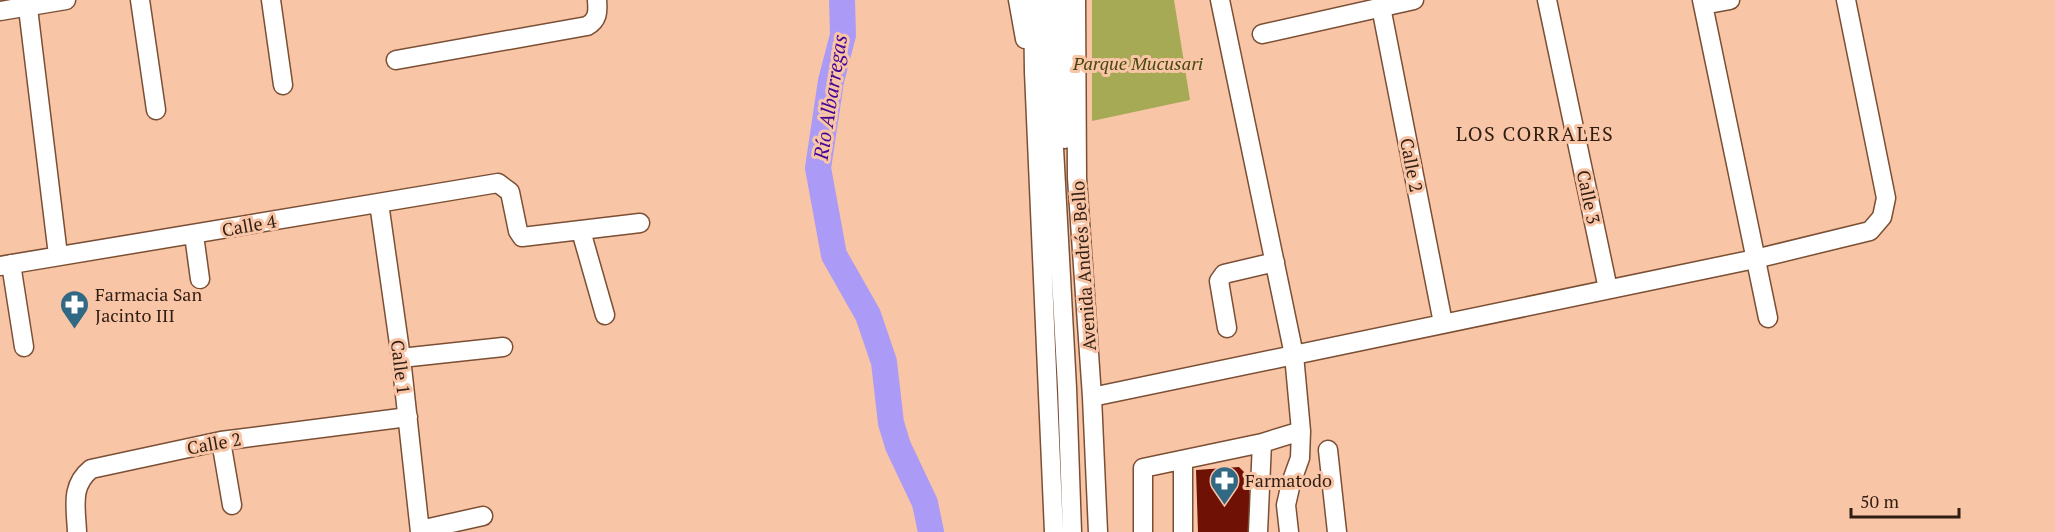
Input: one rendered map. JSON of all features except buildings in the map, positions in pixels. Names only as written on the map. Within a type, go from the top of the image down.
[{"type":"street","points":[[0,11],[27,3],[66,0]]},
{"type":"street","points":[[140,0],[156,110]]},
{"type":"street","points":[[271,0],[283,85]]},
{"type":"street","points":[[396,60],[587,26],[592,24],[598,14],[597,0]]},
{"type":"street","points":[[1018,0],[1025,45],[1034,72]]},
{"type":"street","points":[[1033,0],[1034,72],[1054,532]]},
{"type":"street","points":[[1050,0],[1052,111],[1067,388],[1072,532]]},
{"type":"street","points":[[1063,0],[1069,236],[1083,532]]},
{"type":"street","name":"Avenida Andrés Bello","points":[[1076,0],[1077,178],[1092,397],[1098,532]]},
{"type":"street","points":[[1220,0],[1294,355],[1300,458],[1290,483],[1286,505],[1289,532]]},
{"type":"street","points":[[1262,34],[1414,0]]},
{"type":"street","name":"Calle 3","points":[[1546,0],[1608,289]]},
{"type":"street","points":[[1730,0],[1702,3],[1768,318]]},
{"type":"street","points":[[1092,397],[1755,259],[1870,231],[1882,217],[1886,198],[1846,0]]},
{"type":"street","points":[[27,3],[58,255]]},
{"type":"street","name":"Calle 2","points":[[1381,7],[1443,323]]},
{"type":"street","name":"Calle 4","points":[[6,265],[498,183],[510,192],[518,231],[522,237],[580,231]]},
{"type":"street","name":"Calle 1","points":[[379,203],[408,417],[420,531]]},
{"type":"street","points":[[605,315],[580,231],[640,223]]},
{"type":"street","points":[[194,235],[200,279]]},
{"type":"street","points":[[1227,328],[1220,277],[1275,262]]},
{"type":"street","points":[[6,265],[24,347]]},
{"type":"street","points":[[400,358],[503,347]]},
{"type":"street","name":"Calle 2","points":[[77,532],[75,493],[83,475],[91,469],[221,441],[408,417]]},
{"type":"street","points":[[1143,532],[1143,468],[1262,442],[1300,431]]},
{"type":"street","points":[[221,441],[232,505]]},
{"type":"street","points":[[1258,532],[1262,442]]},
{"type":"street","points":[[1328,450],[1336,532]]},
{"type":"street","points":[[1183,460],[1183,532]]},
{"type":"street","points":[[420,531],[483,516]]},
{"type":"green space","name":"Parque Mucusari","points":[[1092,0],[1174,0],[1190,100],[1092,121]]},
{"type":"waterway","name":"Río Albarregas","points":[[842,0],[843,35],[831,81],[818,168],[834,255],[868,315],[884,362],[891,423],[898,446],[925,503],[931,532]]},
{"type":"place","name":"Farmacia San Jacinto III","points":[[74,330]]},
{"type":"place","name":"Farmatodo","points":[[1224,506]]},
{"type":"district","name":"LOS CORRALES","points":[[1535,133]]}]
